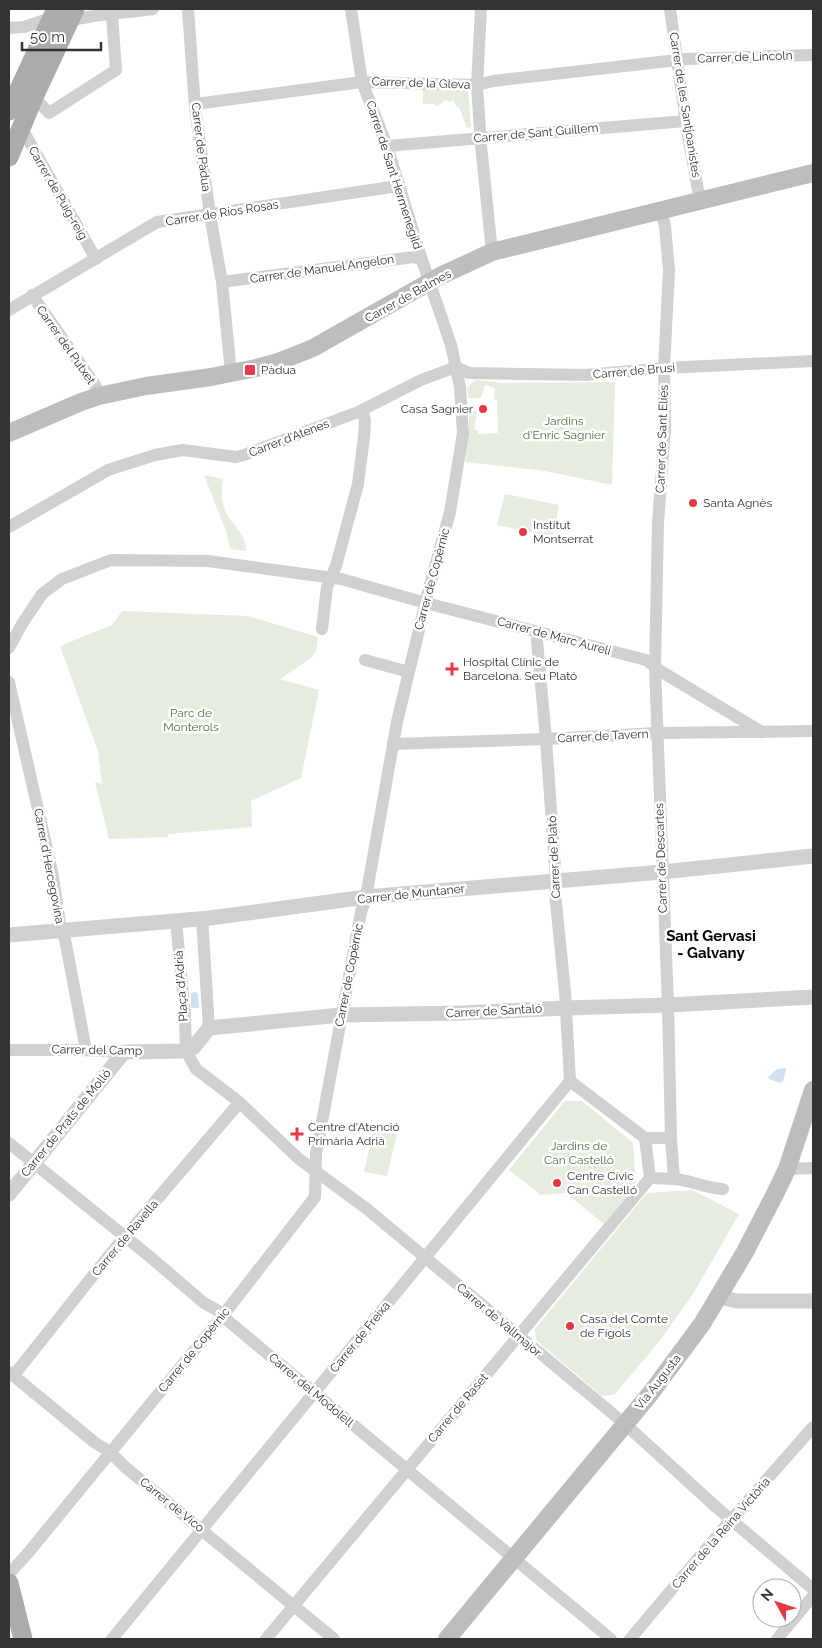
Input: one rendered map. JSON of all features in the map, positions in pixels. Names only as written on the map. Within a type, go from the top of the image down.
[{"type":"main road","points":[[9,157],[34,97],[63,14]]},
{"type":"main road","points":[[9,111],[63,14]]},
{"type":"main road","name":"Carrer de Balmes","points":[[9,433],[99,396],[146,386],[231,373],[278,362],[313,348],[430,282],[492,252],[813,173]]},
{"type":"main road","name":"Via Augusta","points":[[447,1639],[675,1362],[720,1297],[746,1252],[786,1169],[813,1090]]},
{"type":"main road","points":[[9,1583],[23,1639]]},
{"type":"street","points":[[9,28],[24,27],[63,14],[112,15],[154,9]]},
{"type":"street","name":"Carrer de Pàdua","points":[[188,9],[195,104],[210,214],[222,282],[231,373]]},
{"type":"street","name":"Carrer de Sant Hermenegild","points":[[352,9],[362,82],[386,146],[430,282]]},
{"type":"street","points":[[481,9],[477,85],[480,138],[492,252]]},
{"type":"street","name":"Carrer de les Santjoanistes","points":[[670,9],[686,121],[701,200]]},
{"type":"street","points":[[34,97],[49,113],[116,70],[112,15]]},
{"type":"street","name":"Carrer de Lincoln","points":[[677,60],[813,54]]},
{"type":"street","name":"Carrer de la Gleva","points":[[195,104],[362,82],[477,85],[493,81],[677,60]]},
{"type":"street","name":"Carrer de Sant Guillem","points":[[386,146],[686,121]]},
{"type":"street","name":"Carrer de Puig-reig","points":[[21,127],[96,259]]},
{"type":"street","name":"Carrer de Ríos Rosas","points":[[9,310],[158,222],[398,186]]},
{"type":"street","name":"Carrer de Sant Elies","points":[[655,668],[658,524],[665,429],[664,368],[670,270],[665,226],[661,210]]},
{"type":"street","name":"Carrer de Manuel Angelon","points":[[222,282],[414,257],[422,260]]},
{"type":"street","name":"Carrer de Copèrnic","points":[[9,1574],[224,1314],[315,1197],[316,1154],[361,912],[366,898],[396,722],[450,512],[463,434],[460,387],[456,367],[451,345],[430,282]]},
{"type":"street","name":"Carrer del Putxet","points":[[32,295],[95,385],[99,396]]},
{"type":"street","name":"Carrer de Brusi","points":[[456,367],[469,373],[565,376],[664,368],[813,361]]},
{"type":"street","name":"Carrer d'Atenes","points":[[9,527],[108,470],[155,455],[183,450],[236,457],[244,455],[362,410],[421,380],[456,367]]},
{"type":"street","points":[[322,629],[326,587],[336,566],[358,484],[365,420],[362,410]]},
{"type":"street","name":"Carrer de Marc Aureli","points":[[9,648],[42,594],[62,579],[111,560],[208,561],[314,576],[330,576],[646,660],[655,668],[762,732]]},
{"type":"street","name":"Carrer de Plató","points":[[538,632],[537,641],[546,739],[556,881],[555,893],[566,1008],[570,1081]]},
{"type":"street","points":[[365,660],[409,672]]},
{"type":"street","name":"Carrer de Descartes","points":[[655,668],[674,1179]]},
{"type":"street","name":"Carrer d'Hercegovina","points":[[9,682],[52,871],[61,930],[65,939],[86,1050]]},
{"type":"street","name":"Carrer de Tavern","points":[[393,744],[656,734],[813,731]]},
{"type":"street","name":"Carrer de Muntaner","points":[[9,935],[176,921],[366,898],[662,872],[813,856]]},
{"type":"street","name":"Plaça d'Adrià","points":[[202,918],[209,1028]]},
{"type":"street","name":"Plaça d'Adrià","points":[[176,921],[186,1051]]},
{"type":"street","name":"Carrer de Santaló","points":[[209,1028],[341,1015],[462,1013],[813,997]]},
{"type":"street","points":[[186,1051],[194,1047],[209,1028]]},
{"type":"street","name":"Carrer del Camp","points":[[9,1050],[186,1051]]},
{"type":"street","name":"Carrer de Vallmajor","points":[[186,1051],[196,1069],[240,1103],[299,1159],[361,1204],[425,1257],[624,1424],[813,1589]]},
{"type":"street","name":"Carrer de Prats de Molló","points":[[9,1194],[124,1052]]},
{"type":"street","points":[[570,1081],[644,1138],[671,1138]]},
{"type":"street","name":"Carrer de Freixa","points":[[112,1639],[570,1081]]},
{"type":"street","name":"Carrer de Ravella","points":[[11,1374],[240,1103]]},
{"type":"street","points":[[644,1138],[650,1178],[688,1180],[715,1189],[723,1189]]},
{"type":"street","name":"Carrer del Modolell","points":[[9,1143],[204,1304],[224,1314],[232,1324],[314,1393],[611,1639]]},
{"type":"street","points":[[786,1169],[813,1168]]},
{"type":"street","name":"Carrer de Raset","points":[[266,1639],[650,1178]]},
{"type":"street","points":[[720,1297],[737,1301],[813,1301]]},
{"type":"street","name":"Carrer de Vico","points":[[11,1374],[94,1442],[110,1452],[125,1467],[334,1639]]},
{"type":"street","name":"Carrer de la Reina Victòria","points":[[630,1639],[813,1427]]},
{"type":"street","points":[[777,1639],[813,1596]]},
{"type":"green space","points":[[423,89],[468,90],[471,127],[467,128],[459,107],[457,107],[453,100],[449,102],[446,100],[437,106],[434,104],[423,104]]},
{"type":"green space","name":"Jardins d'Enric Sagnier","points":[[475,380],[503,383],[615,382],[612,485],[545,471],[465,462],[469,411],[477,411],[474,430],[478,430],[478,434],[498,433],[497,400],[494,399],[495,388],[485,385],[481,398],[468,398],[467,388]]},
{"type":"green space","points":[[204,475],[223,479],[222,496],[224,509],[242,535],[246,551],[230,549],[227,534]]},
{"type":"green space","points":[[505,494],[559,505],[553,537],[497,525]]},
{"type":"green space","name":"Parc de Monterols","points":[[122,611],[248,616],[318,637],[316,651],[311,658],[280,679],[319,690],[301,778],[251,801],[252,827],[168,834],[168,837],[109,839],[95,782],[102,784],[98,751],[60,646],[112,625]]},
{"type":"green space","name":"Jardins de Can Castelló","points":[[565,1101],[582,1101],[633,1143],[636,1184],[604,1224],[566,1193],[541,1195],[509,1170]]},
{"type":"green space","points":[[374,1129],[397,1134],[387,1176],[364,1172]]},
{"type":"green space","points":[[692,1190],[739,1214],[693,1294],[658,1343],[614,1395],[602,1396],[536,1340],[535,1329],[647,1193]]},
{"type":"water","points":[[196,992],[199,1008],[191,1008],[191,993]]},
{"type":"water","points":[[785,1068],[783,1081],[780,1083],[769,1079],[768,1077],[777,1069]]},
{"type":"place","name":"Pàdua","points":[[250,370]]},
{"type":"place","name":"Casa Sagnier","points":[[483,409]]},
{"type":"place","name":"Santa Agnès","points":[[693,503]]},
{"type":"place","name":"Institut Montserrat","points":[[523,532]]},
{"type":"place","name":"Hospital Clínic de Barcelona. Seu Plató","points":[[452,669]]},
{"type":"place","name":"Centre d'Atenció Primària Adrià","points":[[297,1134]]},
{"type":"place","name":"Centre Cívic Can Castelló","points":[[557,1183]]},
{"type":"place","name":"Casa del Comte de Fígols","points":[[570,1326]]},
{"type":"district","name":"Sant Gervasi - Galvany","points":[[711,944]]}]
